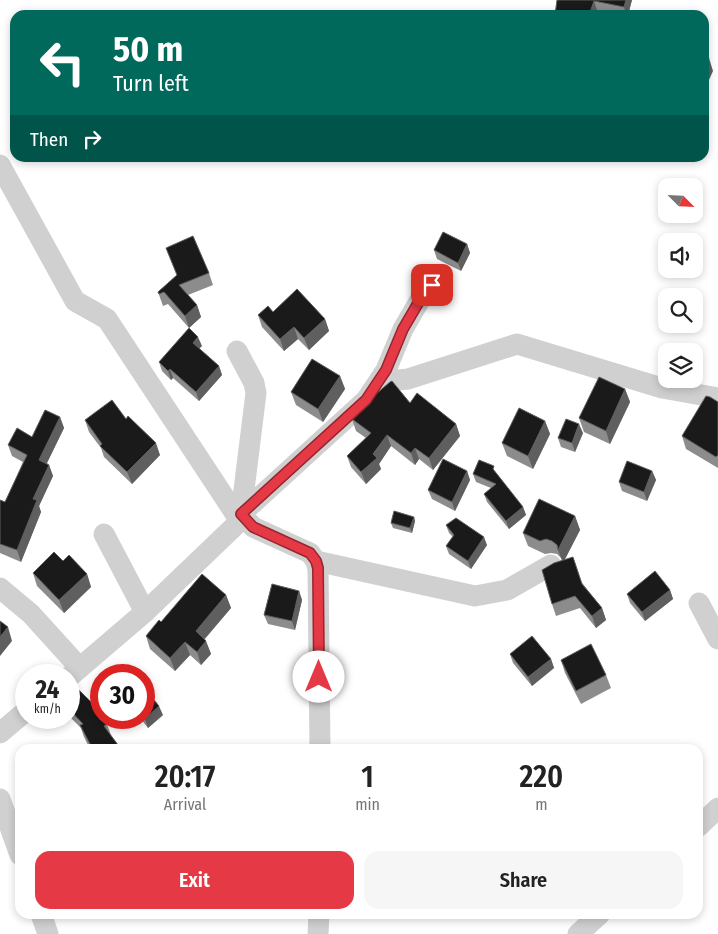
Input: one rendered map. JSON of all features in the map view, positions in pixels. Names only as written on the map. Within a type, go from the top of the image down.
[{"type":"street","points":[[0,165],[75,301],[108,318],[241,518],[253,527],[310,553],[316,561],[318,568],[320,744]]},
{"type":"street","points":[[80,668],[145,612],[366,400],[386,370],[403,329],[424,293],[437,280]]},
{"type":"street","points":[[379,382],[408,379],[517,344],[662,388],[718,398]]},
{"type":"street","points":[[237,351],[254,383],[256,393],[241,518]]},
{"type":"street","points":[[104,534],[145,612]]},
{"type":"street","points":[[316,561],[475,596],[506,590],[551,565]]},
{"type":"street","points":[[0,588],[31,614],[67,664]]},
{"type":"street","points":[[700,603],[718,639]]},
{"type":"street","points":[[0,733],[15,720]]},
{"type":"street","points":[[0,799],[15,840]]},
{"type":"street","points":[[703,822],[718,808]]},
{"type":"street","points":[[43,919],[48,934]]},
{"type":"street","points":[[318,934],[319,919]]},
{"type":"street","points":[[578,934],[594,919]]},
{"type":"building","points":[[557,0],[626,0],[624,7],[594,1],[591,10],[556,10]]},
{"type":"building","points":[[443,232],[467,244],[458,263],[434,250]]},
{"type":"building","points":[[193,236],[209,273],[179,285],[197,305],[185,316],[164,292],[159,294],[158,292],[177,275],[166,248]]},
{"type":"building","points":[[297,289],[325,319],[304,338],[294,327],[280,339],[258,315],[268,306],[273,312]]},
{"type":"building","points":[[189,328],[198,337],[193,343],[219,366],[196,392],[159,362]]},
{"type":"building","points":[[312,359],[340,376],[318,409],[291,392]]},
{"type":"building","points":[[599,377],[625,389],[606,431],[579,418]]},
{"type":"building","points":[[392,381],[410,403],[417,393],[456,424],[429,458],[415,448],[411,453],[387,435],[373,454],[377,458],[361,472],[347,456],[371,433],[352,419],[362,406]]},
{"type":"building","points":[[706,396],[718,402],[718,455],[716,457],[682,436]]},
{"type":"building","points":[[112,400],[126,419],[128,416],[156,443],[127,472],[100,446],[102,444],[85,420]]},
{"type":"building","points":[[519,408],[545,421],[528,456],[502,443]]},
{"type":"building","points":[[45,410],[60,417],[39,460],[49,465],[33,499],[37,500],[17,550],[0,544],[0,500],[5,502],[27,455],[8,445],[17,428],[32,437]]},
{"type":"building","points":[[566,419],[579,424],[572,443],[558,438]]},
{"type":"building","points":[[443,459],[467,471],[452,502],[428,490]]},
{"type":"building","points":[[479,460],[494,466],[493,469],[523,507],[506,521],[484,494],[496,484],[473,474]]},
{"type":"building","points":[[627,461],[652,471],[644,492],[619,482]]},
{"type":"building","points":[[539,499],[575,516],[558,550],[557,545],[552,541],[546,539],[540,541],[523,533]]},
{"type":"building","points":[[394,511],[414,517],[410,528],[391,523]]},
{"type":"building","points":[[456,518],[484,537],[468,561],[446,546],[454,535],[446,525]]},
{"type":"building","points":[[54,552],[63,561],[69,555],[87,574],[59,600],[33,573]]},
{"type":"building","points":[[573,557],[582,584],[602,608],[592,616],[575,596],[552,604],[542,570],[554,563]]},
{"type":"building","points":[[655,571],[670,590],[642,612],[627,594]]},
{"type":"building","points":[[202,574],[226,595],[196,631],[206,641],[197,652],[185,642],[170,658],[146,636],[159,620],[161,622]]},
{"type":"building","points":[[272,584],[299,591],[292,621],[264,615]]},
{"type":"building","points":[[0,621],[8,627],[0,637]]},
{"type":"building","points":[[532,636],[551,659],[528,677],[510,654]]},
{"type":"building","points":[[591,644],[606,675],[576,691],[561,660]]},
{"type":"building","points":[[80,691],[90,701],[90,729],[106,729],[117,744],[90,744],[80,725],[83,724],[80,721]]},
{"type":"building","points":[[155,701],[159,706],[155,710]]},
{"type":"route","points":[[319,677],[318,568],[316,561],[310,553],[253,527],[241,514],[366,400],[386,370],[403,329],[424,293],[432,285]]}]
